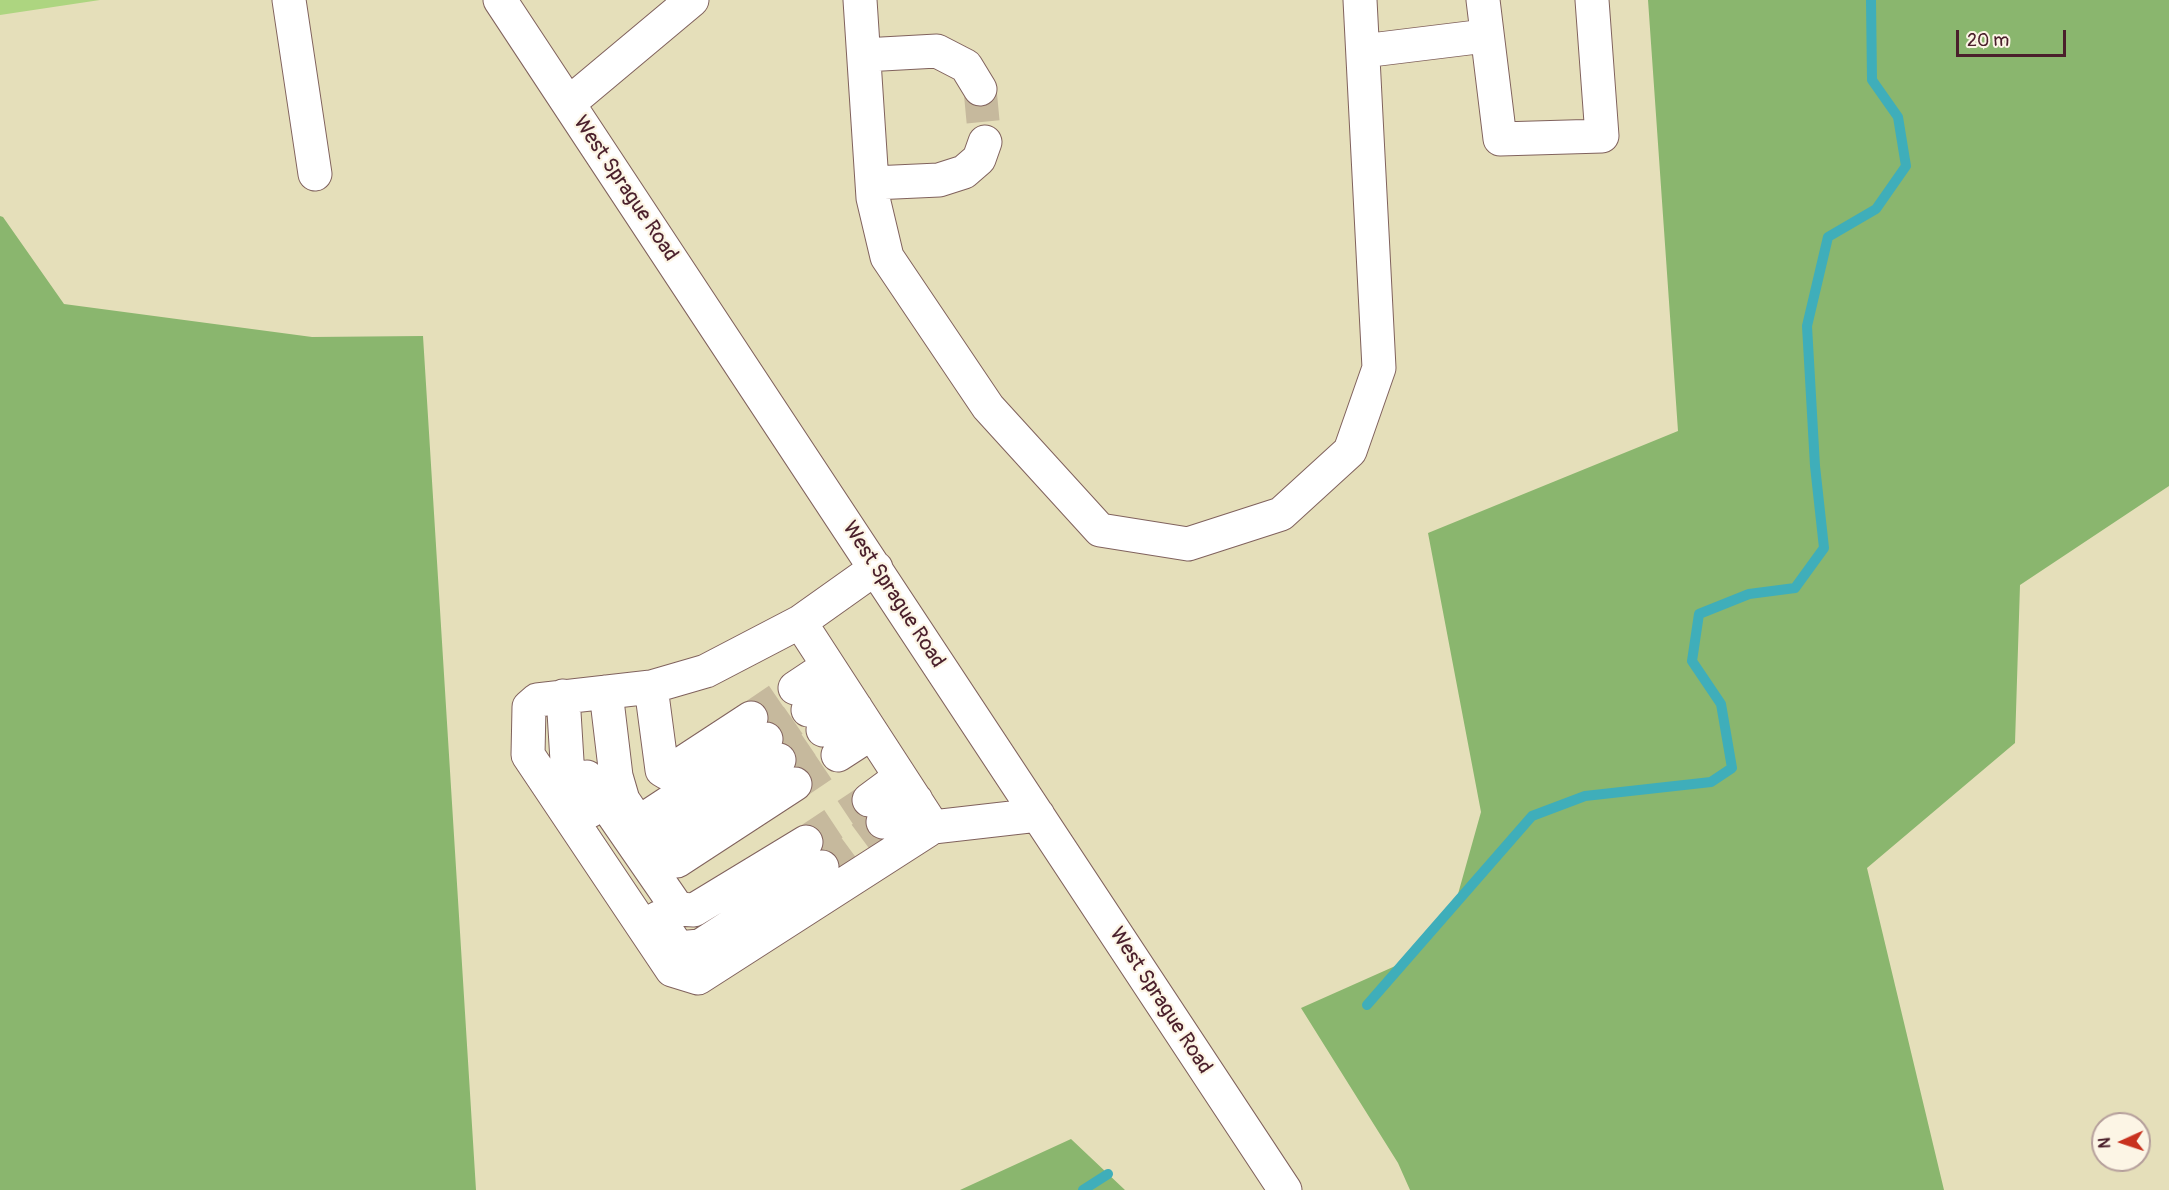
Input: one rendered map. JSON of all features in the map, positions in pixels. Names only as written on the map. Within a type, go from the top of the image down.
[{"type":"street","points":[[289,0],[315,174]]},
{"type":"street","name":"West Sprague Road","points":[[501,0],[1285,1190]]},
{"type":"street","points":[[569,103],[692,0]]},
{"type":"street","points":[[860,0],[873,198],[887,257],[988,407],[1100,530],[1188,544],[1281,514],[1350,451],[1378,368],[1360,0]]},
{"type":"street","points":[[1483,0],[1485,36],[1500,139],[1602,136],[1592,0]]},
{"type":"street","points":[[1363,51],[1485,36]]},
{"type":"street","points":[[864,55],[937,51],[966,66],[980,89]]},
{"type":"street","points":[[873,183],[939,180],[964,172],[979,159],[985,142]]},
{"type":"street","points":[[876,568],[800,622],[706,671],[651,687],[537,700],[529,707],[528,755],[672,970],[698,978],[933,827],[1038,815]]},
{"type":"street","points":[[800,622],[933,827]]},
{"type":"street","points":[[651,687],[662,770],[667,773],[773,750]]},
{"type":"street","points":[[583,694],[616,776],[623,800],[663,861],[677,861],[773,750]]},
{"type":"street","points":[[583,694],[586,775],[678,909],[694,910],[814,854]]},
{"type":"street","points":[[849,699],[816,721],[849,699]]},
{"type":"street","points":[[645,834],[773,750]]},
{"type":"street","points":[[876,811],[908,788]]},
{"type":"green space","points":[[0,0],[100,0],[0,15]]},
{"type":"green space","points":[[1648,0],[2169,0],[2169,486],[2020,585],[2015,743],[1867,868],[1944,1190],[1410,1190],[1398,1163],[1301,1008],[1402,963],[1458,894],[1481,812],[1428,533],[1678,431]]},
{"type":"green space","points":[[0,216],[3,217],[64,304],[312,337],[423,336],[476,1190],[0,1190]]},
{"type":"green space","points":[[1071,1139],[1125,1190],[960,1190]]},
{"type":"waterway","points":[[1367,1005],[1532,816],[1585,796],[1711,782],[1732,768],[1721,704],[1692,661],[1699,614],[1749,594],[1795,588],[1824,548],[1815,466],[1807,326],[1828,237],[1876,209],[1906,166],[1898,117],[1872,80],[1871,0]]},
{"type":"waterway","points":[[1083,1190],[1108,1174]]},
{"type":"tunnel","points":[[980,89],[985,142]]},
{"type":"tunnel","points":[[751,718],[795,688]]},
{"type":"tunnel","points":[[766,739],[808,710]]},
{"type":"tunnel","points":[[779,760],[823,730]]},
{"type":"tunnel","points":[[795,784],[838,755]]},
{"type":"tunnel","points":[[806,842],[869,800]]},
{"type":"tunnel","points":[[822,867],[883,822]]}]
